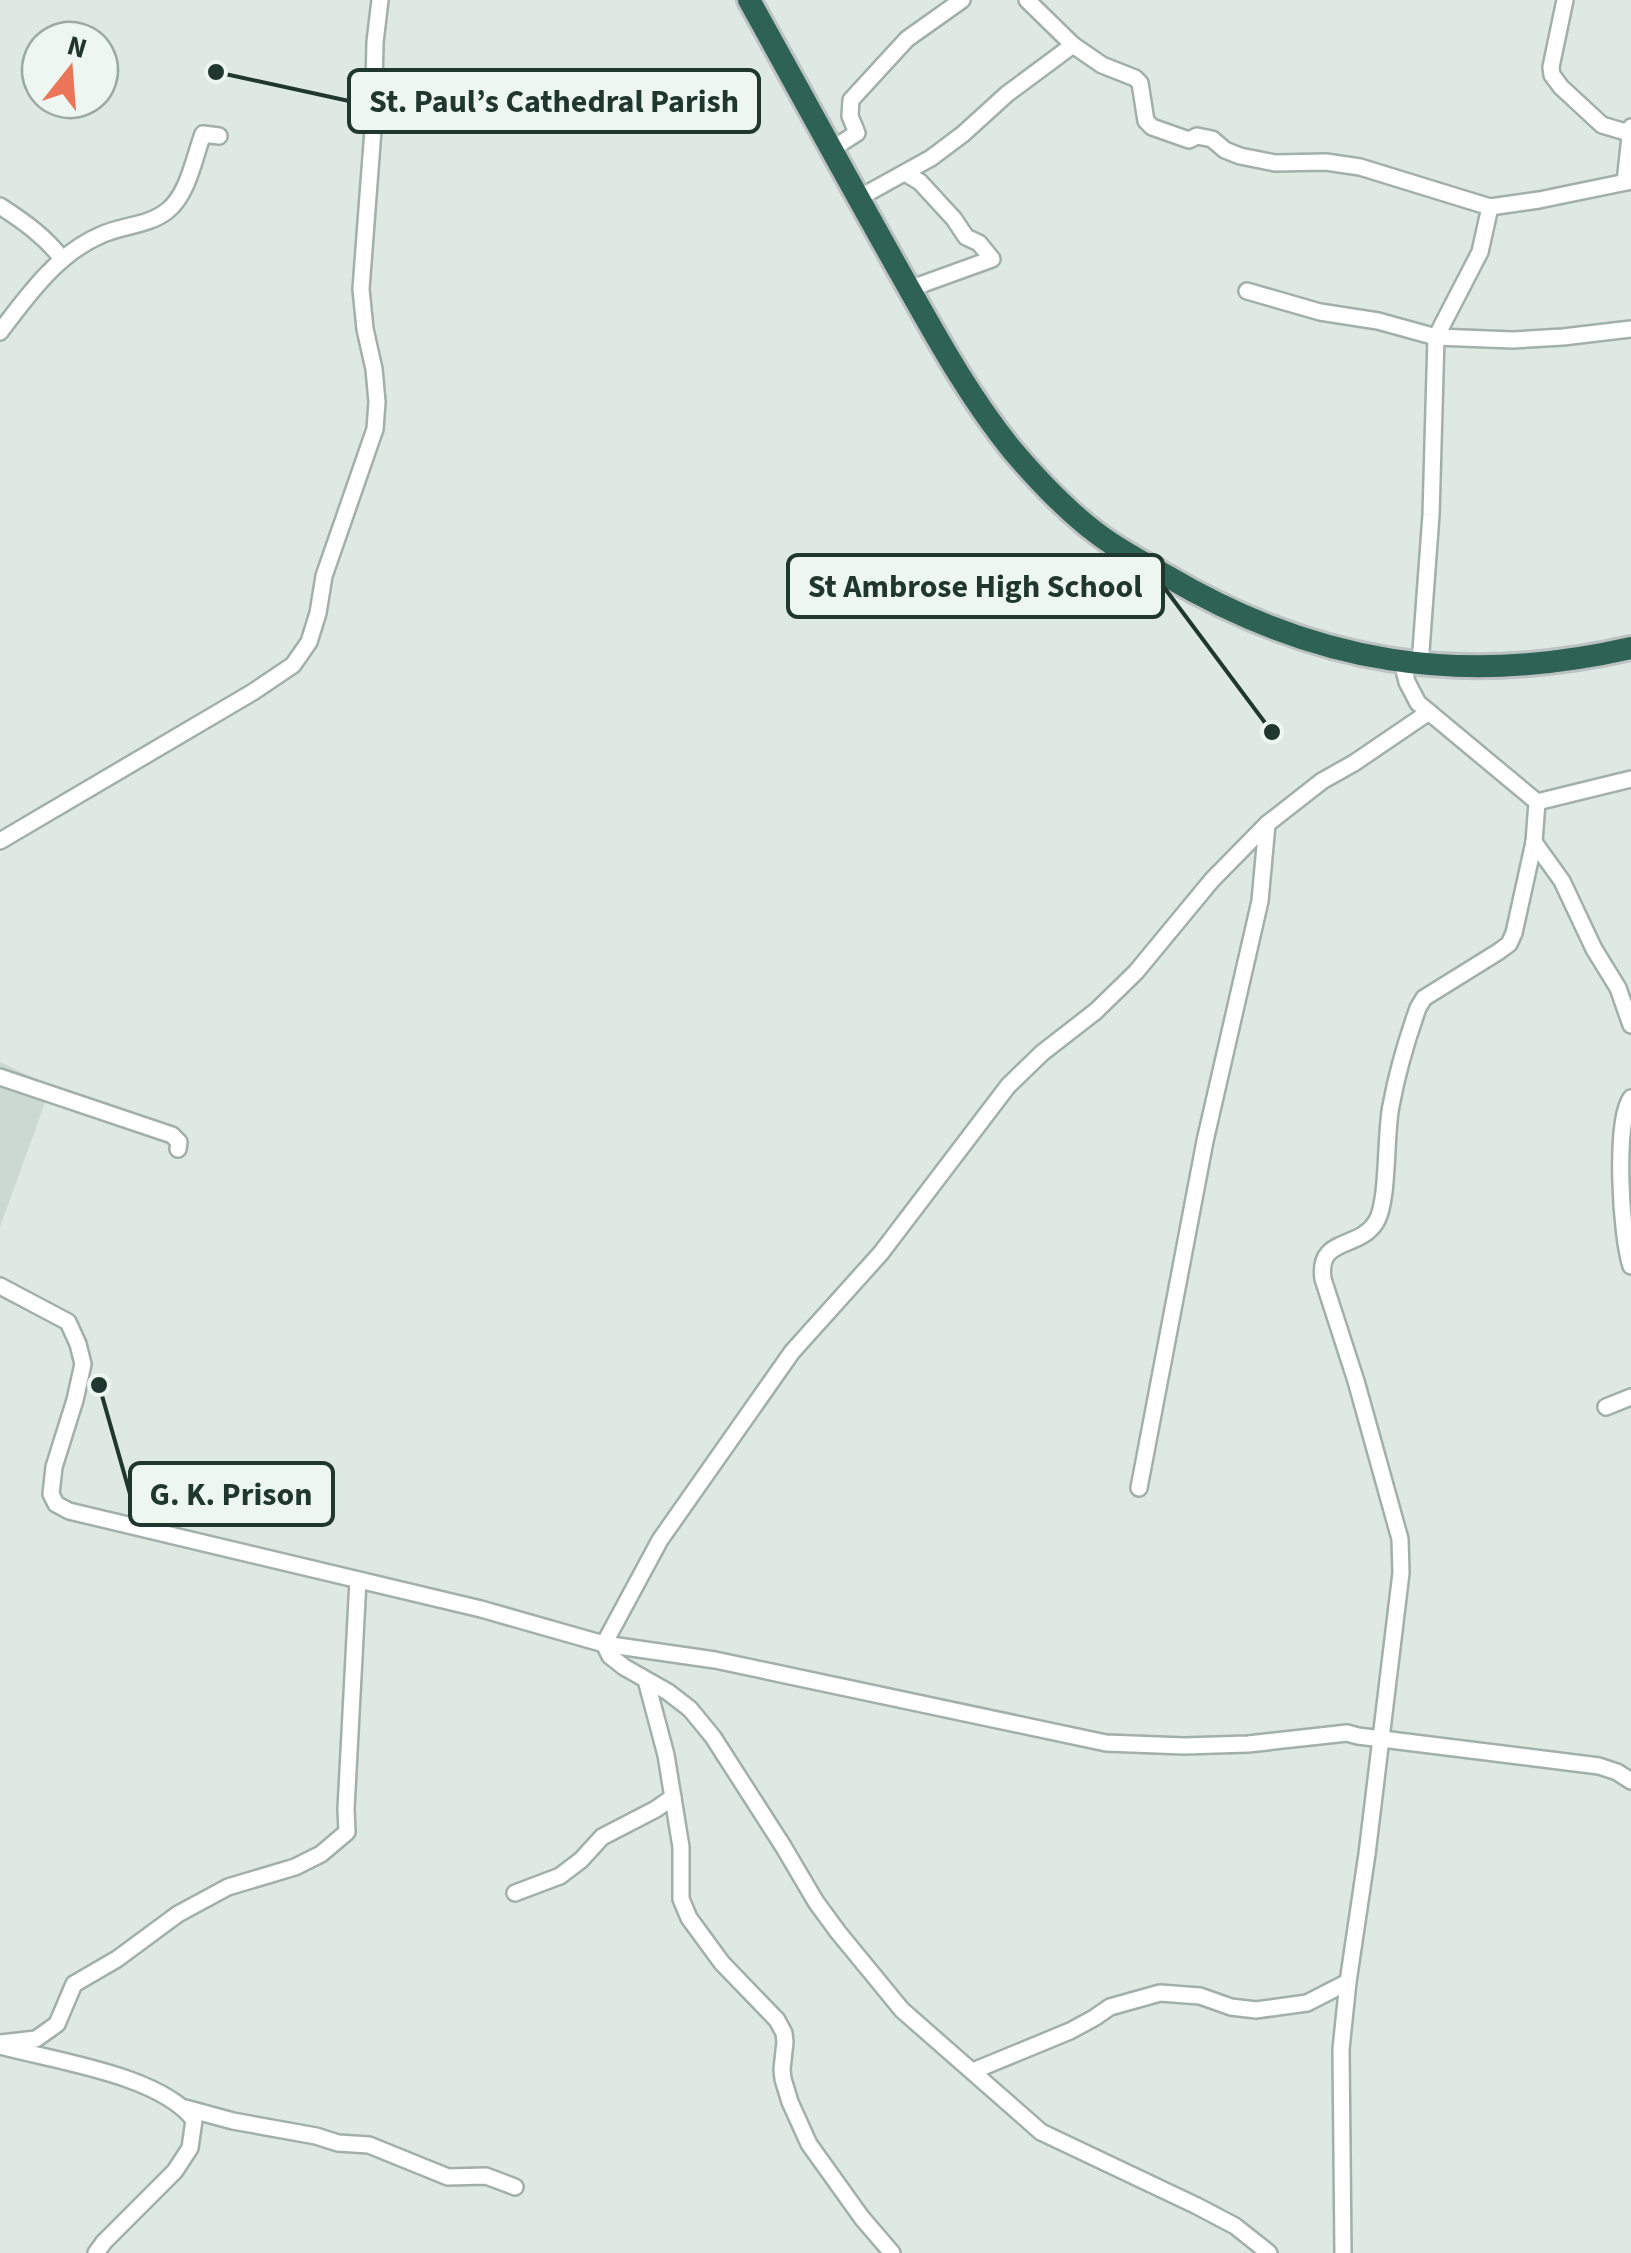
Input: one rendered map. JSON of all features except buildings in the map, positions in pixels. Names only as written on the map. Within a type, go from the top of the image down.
[{"type":"highway","points":[[749,0],[857,199],[981,409],[1014,452],[1062,503],[1110,543],[1254,622],[1321,645],[1411,663],[1462,667],[1543,664],[1631,648]]},
{"type":"street","points":[[0,841],[254,692],[294,665],[309,642],[324,576],[375,430],[378,402],[361,289],[380,0]]},
{"type":"street","points":[[832,149],[857,133],[850,116],[852,100],[907,40],[962,0]]},
{"type":"street","points":[[1027,0],[1072,45],[1102,66],[1140,82],[1146,122],[1152,126],[1189,140],[1197,136],[1212,140],[1240,156],[1275,163],[1326,162],[1360,167],[1490,207],[1628,181],[1630,129],[1602,125],[1552,75],[1565,0]]},
{"type":"street","points":[[857,199],[952,142],[1006,94],[1072,45]]},
{"type":"street","points":[[0,332],[62,259],[104,233],[150,221],[169,210],[181,194],[203,134],[220,136]]},
{"type":"street","points":[[905,173],[920,182],[966,237],[992,258],[909,289]]},
{"type":"street","points":[[0,206],[34,230],[62,259]]},
{"type":"street","points":[[1490,207],[1480,252],[1436,337],[1431,514],[1411,663],[1412,694],[1536,802]]},
{"type":"street","points":[[1248,291],[1320,312],[1378,321],[1436,337],[1563,338],[1631,329]]},
{"type":"street","points":[[604,1644],[660,1540],[792,1352],[881,1253],[1008,1086],[1136,972],[1212,880],[1267,824],[1322,781],[1429,712]]},
{"type":"street","points":[[1536,802],[1631,779]]},
{"type":"street","points":[[1343,2253],[1340,2073],[1348,1982],[1401,1574],[1400,1540],[1321,1265],[1333,1248],[1365,1233],[1376,1223],[1382,1208],[1390,1108],[1418,1008],[1424,998],[1509,944],[1534,842],[1536,802]]},
{"type":"street","points":[[1138,1488],[1205,1142],[1260,901],[1267,824]]},
{"type":"street","points":[[1534,842],[1562,881],[1594,949],[1618,988],[1631,1025]]},
{"type":"street","points":[[0,1077],[172,1135],[179,1142],[178,1149]]},
{"type":"street","points":[[1631,1098],[1622,1134],[1621,1185],[1626,1250],[1631,1266]]},
{"type":"street","points":[[0,1286],[68,1322],[78,1344],[83,1364],[54,1467],[51,1494],[56,1504],[69,1511],[481,1610],[604,1644],[715,1660],[1106,1743],[1248,1744],[1347,1733],[1599,1766],[1631,1781]]},
{"type":"street","points":[[1606,1408],[1631,1397]]},
{"type":"street","points":[[0,2044],[36,2039],[56,2024],[74,1984],[117,1959],[178,1914],[228,1888],[295,1867],[322,1854],[348,1832],[358,1580]]},
{"type":"street","points":[[604,1644],[610,1656],[690,1708],[714,1738],[816,1902],[902,2010],[1041,2132],[1223,2220],[1269,2253]]},
{"type":"street","points":[[646,1680],[666,1755],[680,1846],[681,1899],[689,1918],[722,1963],[777,2020],[785,2042],[783,2079],[809,2144],[892,2253]]},
{"type":"street","points":[[516,1893],[560,1876],[602,1837],[672,1797]]},
{"type":"street","points":[[973,2071],[1070,2031],[1110,2007],[1160,1992],[1200,1996],[1230,2007],[1256,2010],[1307,2003],[1348,1982]]},
{"type":"street","points":[[0,2044],[107,2072],[168,2096],[194,2120],[190,2148],[175,2171],[96,2253]]},
{"type":"street","points":[[185,2108],[338,2143],[369,2144],[448,2177],[486,2176],[515,2187]]},
{"type":"shaded area","points":[[0,1062],[51,1086],[0,1227]]},
{"type":"place","name":"St. Paul’s Cathedral Parish","points":[[216,72]]},
{"type":"place","name":"St Ambrose High School","points":[[1272,732]]},
{"type":"place","name":"G. K. Prison","points":[[99,1385]]}]
